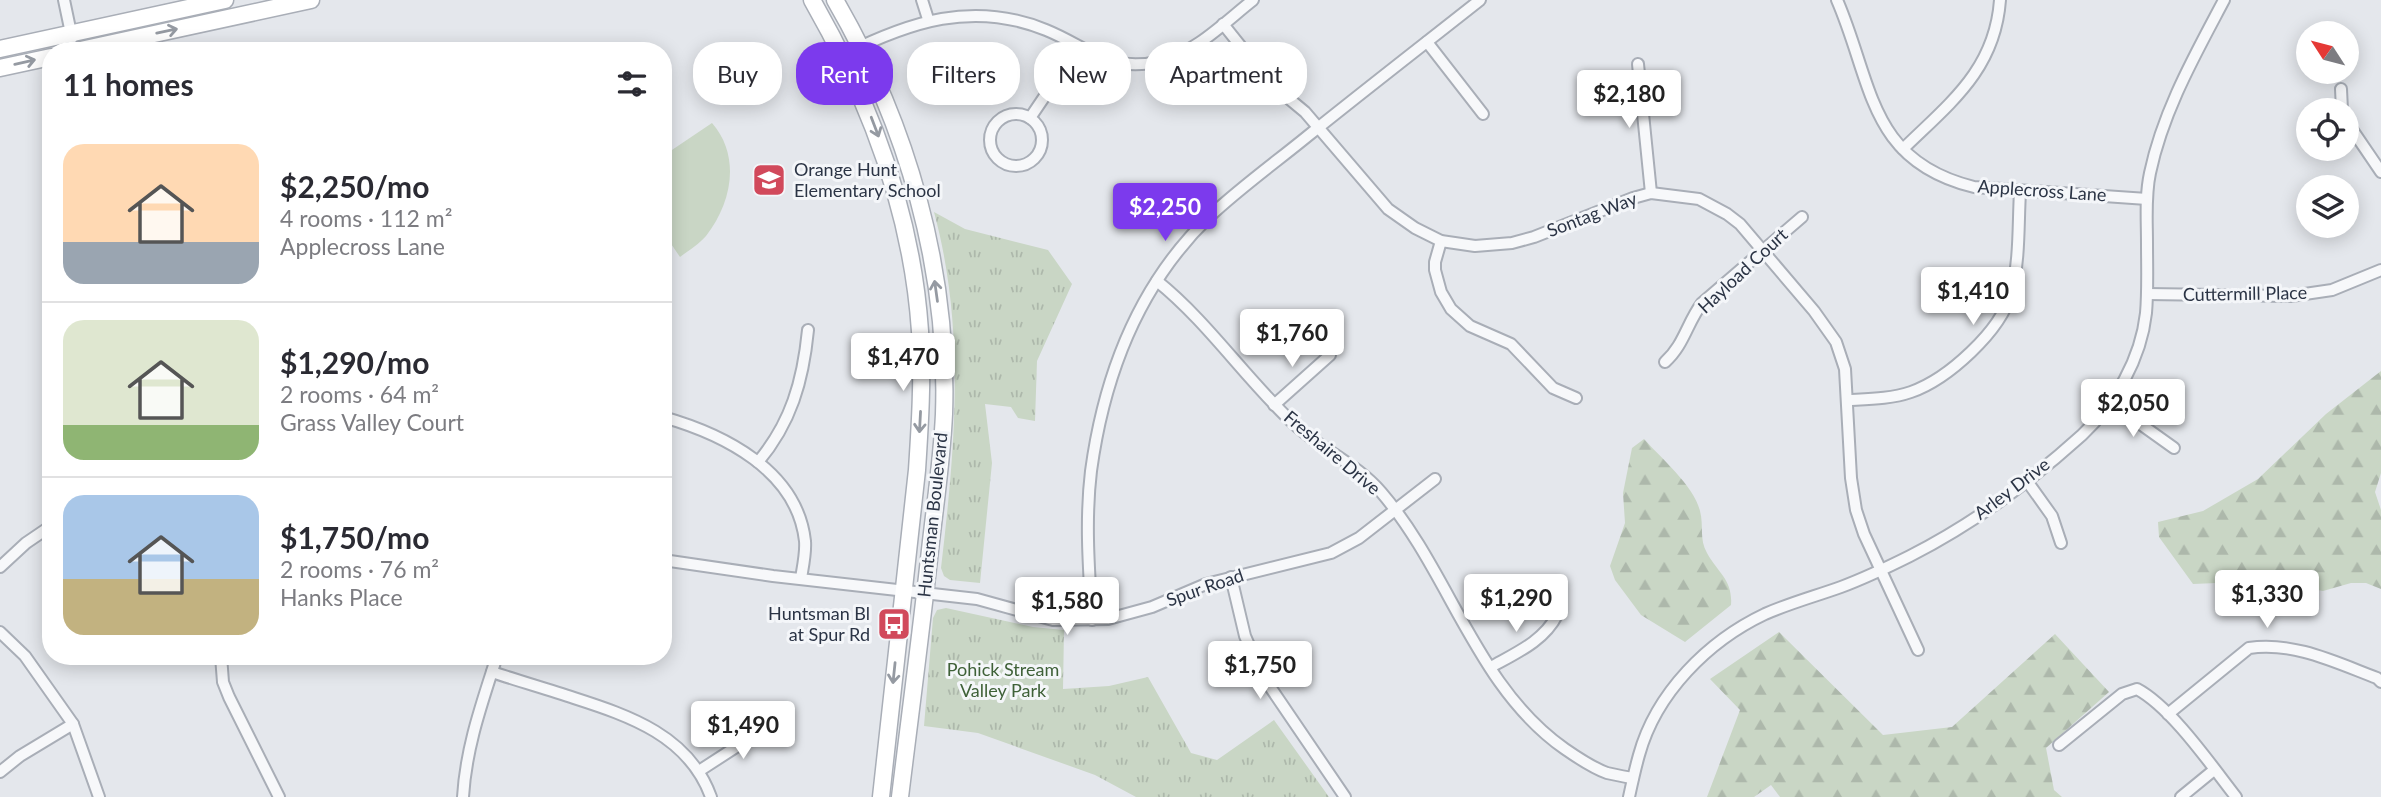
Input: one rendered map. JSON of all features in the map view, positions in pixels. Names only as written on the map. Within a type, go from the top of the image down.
[{"type":"street","points":[[64,0],[74,42]]},
{"type":"street","points":[[0,49],[225,0]]},
{"type":"street","points":[[117,42],[311,0]]},
{"type":"street","name":"Huntsman Boulevard","points":[[812,0],[836,42]]},
{"type":"street","name":"Huntsman Boulevard","points":[[835,0],[858,42]]},
{"type":"street","points":[[922,0],[928,19]]},
{"type":"street","points":[[1131,64],[1158,62],[1185,51],[1253,0]]},
{"type":"street","points":[[1091,620],[1091,473],[1108,390],[1124,341],[1141,306],[1179,250],[1210,216],[1480,0]]},
{"type":"street","name":"Applecross Lane","points":[[1837,0],[1851,33],[1876,111],[1888,133],[1924,167],[1974,187],[2147,199]]},
{"type":"street","points":[[1903,149],[1977,72],[1997,27],[2000,0]]},
{"type":"street","name":"Arley Drive","points":[[1629,797],[1639,753],[1660,709],[1682,678],[1709,650],[1736,630],[1767,613],[1842,587],[1953,532],[2027,481],[2082,434],[2111,403],[2136,354],[2145,321],[2147,199],[2151,167],[2163,125],[2224,0]]},
{"type":"street","points":[[869,42],[928,19],[955,16],[1002,17],[1043,28],[1069,42]]},
{"type":"street","name":"Sontag Way","points":[[1223,24],[1270,83],[1300,107],[1388,209],[1415,228],[1441,241],[1475,246],[1512,243],[1651,193],[1687,196],[1713,205],[1740,224],[1814,310],[1832,335],[1842,357],[1856,510],[1864,534],[1917,650]]},
{"type":"street","points":[[1427,42],[1483,114]]},
{"type":"street","points":[[0,68],[42,59]]},
{"type":"street","points":[[1638,64],[1651,193]]},
{"type":"street","points":[[2341,89],[2341,98]]},
{"type":"street","name":"Huntsman Boulevard","points":[[866,105],[888,165],[907,237],[918,304],[922,371],[920,427],[881,797]]},
{"type":"street","name":"Huntsman Boulevard","points":[[886,105],[916,192],[932,262],[941,333],[944,413],[900,797]]},
{"type":"street","points":[[1030,118],[1039,105]]},
{"type":"street","points":[[1009,115],[1030,118],[1041,136],[1035,157],[1023,165],[1002,162],[992,151],[992,129],[1009,115]]},
{"type":"street","points":[[2359,140],[2381,172]]},
{"type":"street","points":[[1848,400],[1893,397],[1922,387],[1946,372],[1993,330],[2006,308],[2013,285],[2021,192]]},
{"type":"street","name":"Hayload Court","points":[[1665,362],[1679,348],[1702,303],[1801,217]]},
{"type":"street","points":[[1441,241],[1435,270],[1441,292],[1451,309],[1471,326],[1511,344],[1553,388],[1576,398]]},
{"type":"street","name":"Cuttermill Place","points":[[2147,294],[2262,296],[2315,293],[2348,285],[2381,270]]},
{"type":"street","name":"Freshaire Drive","points":[[1157,281],[1180,300],[1274,405],[1302,431],[1365,476],[1395,510],[1411,532],[1510,698],[1530,721],[1551,739],[1598,769],[1633,778]]},
{"type":"street","points":[[758,462],[773,444],[792,409],[803,376],[808,330]]},
{"type":"street","points":[[1274,405],[1330,355]]},
{"type":"street","points":[[2111,403],[2174,448]]},
{"type":"street","points":[[672,420],[704,431],[741,451],[758,462],[782,486],[798,515],[805,539],[801,578]]},
{"type":"street","name":"Spur Road","points":[[672,561],[977,599],[1053,620],[1091,620],[1128,615],[1195,587],[1331,553],[1359,538],[1434,479]]},
{"type":"street","points":[[2027,481],[2052,516],[2061,543]]},
{"type":"street","points":[[0,567],[42,532]]},
{"type":"street","points":[[1231,577],[1245,636],[1262,676],[1345,797]]},
{"type":"street","points":[[1491,667],[1541,637],[1551,627],[1557,615]]},
{"type":"street","points":[[0,632],[25,656],[72,724],[100,797]]},
{"type":"street","points":[[2168,714],[2249,648],[2264,646],[2311,653],[2377,678],[2381,682]]},
{"type":"street","points":[[222,665],[223,682],[229,697],[279,797]]},
{"type":"street","points":[[463,797],[473,731],[494,665]]},
{"type":"street","points":[[492,672],[637,720],[673,743],[699,771],[711,797]]},
{"type":"street","points":[[2059,745],[2122,694],[2137,689],[2153,697],[2236,797]]},
{"type":"street","points":[[0,772],[20,756],[72,724]]},
{"type":"street","points":[[699,771],[770,724]]},
{"type":"street","points":[[2181,797],[2214,770]]},
{"type":"green space","points":[[712,123],[727,150],[730,165],[727,194],[715,223],[697,245],[680,257],[672,245],[672,150]]},
{"type":"green space","points":[[934,212],[965,229],[1048,250],[1072,284],[1037,361],[1035,421],[1018,418],[1011,407],[985,404],[992,463],[980,583],[950,580],[944,576],[941,568],[955,390],[951,301]]},
{"type":"green space","points":[[2381,371],[2381,473],[2375,492],[2381,510],[2381,589],[2366,583],[2351,583],[2323,591],[2265,581],[2193,584],[2159,537],[2158,522],[2203,511],[2258,479],[2326,414]]},
{"type":"green space","points":[[1644,439],[1676,473],[1697,502],[1705,548],[1730,589],[1731,605],[1685,642],[1641,615],[1615,580],[1610,566],[1625,523],[1623,493],[1632,448]]},
{"type":"green space","name":"Pohick Stream Valley Park","points":[[946,608],[1033,627],[1064,630],[1063,689],[1109,686],[1148,677],[1191,753],[1217,760],[1274,720],[1329,797],[1136,797],[1095,775],[978,733],[924,726],[933,618],[937,610]]},
{"type":"green space","points":[[1779,632],[1883,735],[1952,727],[2055,634],[2109,692],[2046,748],[2054,790],[2062,797],[1780,797],[1771,785],[1754,797],[1707,797],[1740,710],[1710,679]]},
{"type":"place","name":"Orange Hunt Elementary School","points":[[769,180]]},
{"type":"place","name":"Huntsman Bl at Spur Rd","points":[[894,624]]}]
